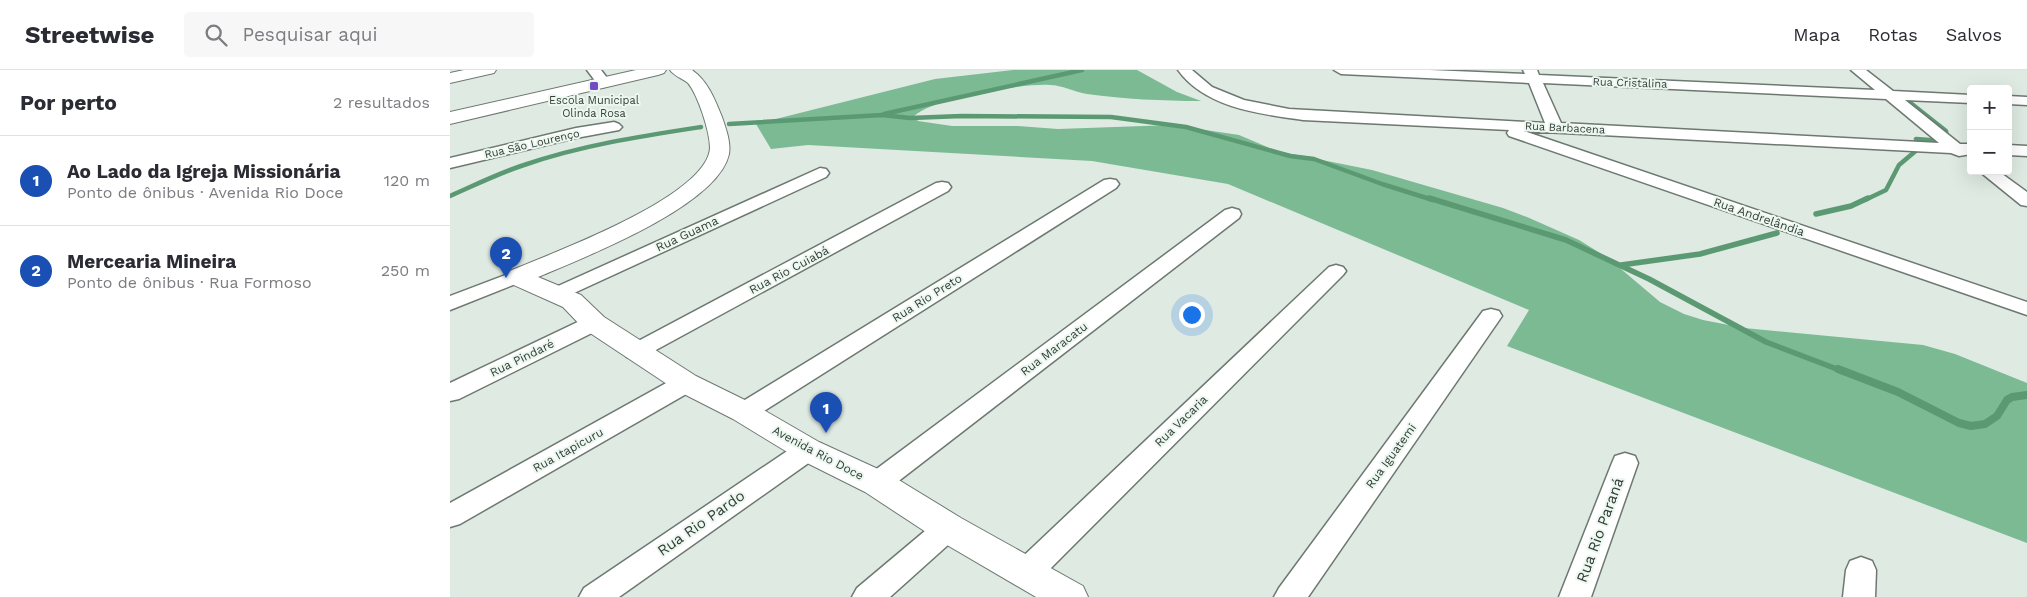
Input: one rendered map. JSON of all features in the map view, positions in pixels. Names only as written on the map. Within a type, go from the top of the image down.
[{"type":"street","points":[[450,78],[488,70]]},
{"type":"street","points":[[450,118],[599,76],[658,70]]},
{"type":"street","name":"Rua Barbacena","points":[[1185,70],[1194,80],[1207,89],[1249,105],[1276,112],[1324,117],[1963,149]]},
{"type":"street","name":"Rua Cristalina","points":[[1341,70],[1532,74],[1967,99]]},
{"type":"street","points":[[1858,70],[1963,149]]},
{"type":"street","points":[[450,304],[633,227],[658,213],[700,183],[717,160],[720,137],[706,98],[687,71]]},
{"type":"street","points":[[1532,74],[1555,128]]},
{"type":"street","points":[[2012,100],[2027,101]]},
{"type":"street","name":"Rua Andrelândia","points":[[1490,125],[2027,309]]},
{"type":"street","name":"Rua São Lourenço","points":[[450,163],[576,133],[614,127]]},
{"type":"street","points":[[2012,150],[2027,151]]},
{"type":"street","name":"Rua Guama","points":[[565,294],[820,173]]},
{"type":"street","points":[[1992,175],[2027,201]]},
{"type":"street","name":"Rua Rio Preto","points":[[744,412],[1110,184]]},
{"type":"street","name":"Rua Rio Cuiabá","points":[[635,352],[942,187]]},
{"type":"street","name":"Rua Maracatu","points":[[877,483],[1232,214]]},
{"type":"street","name":"Avenida Rio Doce","points":[[556,260],[565,294]]},
{"type":"street","name":"Rua Vacaria","points":[[1027,572],[1336,271]]},
{"type":"street","name":"Avenida Rio Doce","points":[[516,277],[565,294],[594,324],[686,384],[744,412],[808,450],[877,483],[948,528],[1069,597]]},
{"type":"street","name":"Rua Iguatemi","points":[[1290,597],[1492,316]]},
{"type":"street","name":"Rua Pindaré","points":[[450,393],[594,324]]},
{"type":"street","name":"Rua Itapicuru","points":[[450,516],[686,384]]},
{"type":"street","name":"Rua Rio Pardo","points":[[595,597],[808,450]]},
{"type":"street","name":"Rua Rio Paraná","points":[[1575,597],[1625,463]]},
{"type":"street","points":[[868,597],[948,528]]},
{"type":"green space","points":[[1013,70],[1137,70],[1177,92],[1201,101],[1115,97],[1077,92],[1055,85],[1037,85],[1000,89],[958,98],[924,109],[914,116],[918,121],[952,126],[1018,126],[1058,129],[1172,125],[1239,135],[1277,151],[1372,170],[1503,208],[1527,217],[1579,240],[1608,258],[1660,302],[1684,314],[1703,320],[1744,328],[1923,345],[1955,354],[2027,383],[2027,543],[1507,346],[1529,310],[1228,184],[1092,161],[808,145],[771,149],[756,124],[935,79]]},
{"type":"waterway","points":[[884,114],[1082,70]]},
{"type":"waterway","points":[[1903,97],[1946,131],[1947,139]]},
{"type":"waterway","points":[[729,124],[882,115],[910,118],[962,116],[1111,117],[1186,127],[1290,156],[1314,159],[1433,200]]},
{"type":"waterway","points":[[450,196],[487,179],[546,158],[634,138],[701,127]]},
{"type":"waterway","points":[[1921,146],[1916,139],[1943,141]]},
{"type":"waterway","points":[[1865,200],[1886,190],[1899,165],[1918,149]]},
{"type":"waterway","points":[[1429,198],[1566,240],[1649,279],[1766,342],[1842,371]]},
{"type":"waterway","points":[[1816,214],[1851,206],[1868,198]]},
{"type":"waterway","points":[[1621,265],[1700,254],[1777,233]]},
{"type":"waterway","points":[[1838,369],[1898,392],[1959,423],[1971,426],[1985,424],[1997,416],[2007,400],[2012,397],[2027,395]]},
{"type":"place","name":"Escola Municipal Olinda Rosa","points":[[594,86]]},
{"type":"place","name":"Mercearia Mineira","points":[[506,278]]},
{"type":"place","name":"Ao Lado da Igreja Missionária","points":[[826,433]]}]
